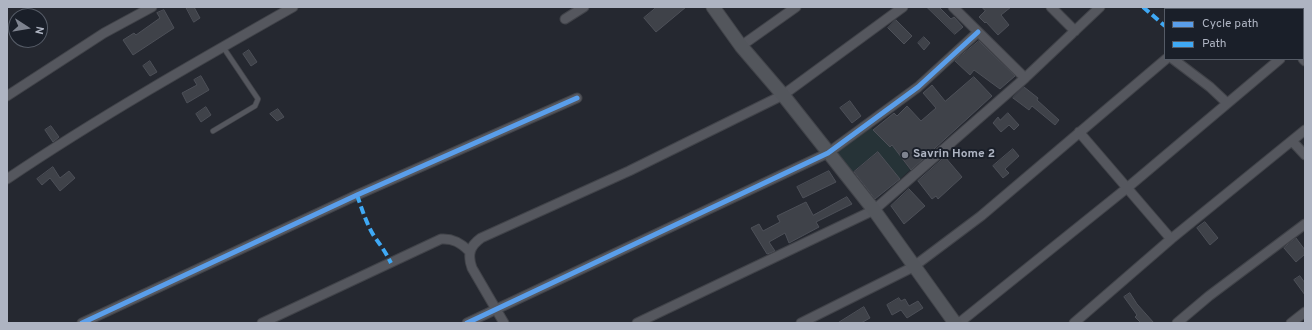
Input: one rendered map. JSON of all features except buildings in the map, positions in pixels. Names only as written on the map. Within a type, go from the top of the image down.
[{"type":"street","points":[[7,96],[104,33],[152,7]]},
{"type":"street","points":[[7,179],[48,152],[223,47],[293,7]]},
{"type":"street","points":[[565,19],[584,7]]},
{"type":"street","points":[[713,7],[741,46],[784,95],[874,210],[913,267],[955,323]]},
{"type":"street","points":[[741,46],[796,7]]},
{"type":"street","points":[[504,323],[472,268],[469,259],[471,246],[481,238],[629,171],[784,95],[903,7]]},
{"type":"street","points":[[953,7],[1025,78]]},
{"type":"street","points":[[1051,7],[1076,30]]},
{"type":"street","points":[[637,323],[874,210],[1025,78],[1100,7]]},
{"type":"street","points":[[467,323],[828,153],[918,87],[978,32]]},
{"type":"street","points":[[801,323],[913,267],[981,216],[1165,60]]},
{"type":"street","points":[[1174,60],[1210,87],[1227,103]]},
{"type":"street","points":[[959,323],[1127,188],[1279,60]]},
{"type":"street","points":[[82,323],[357,195],[578,98]]},
{"type":"street","points":[[1074,323],[1171,239],[1305,130]]},
{"type":"street","points":[[1079,132],[1171,239]]},
{"type":"street","points":[[1292,141],[1305,155]]},
{"type":"street","points":[[1177,323],[1209,296],[1305,224]]},
{"type":"street","points":[[262,323],[441,239],[451,239],[463,245],[469,252]]},
{"type":"street","points":[[1291,323],[1305,312]]},
{"type":"lane","points":[[213,131],[255,106],[258,99],[223,47]]},
{"type":"shaded area","points":[[868,124],[890,147],[893,146],[910,170],[900,179],[878,152],[847,176],[828,153]]},
{"type":"marked path","points":[[1143,7],[1164,25]]},
{"type":"marked path","points":[[357,195],[364,216],[374,236],[391,263]]},
{"type":"cycle path","points":[[467,323],[828,153],[918,87],[978,32]]},
{"type":"cycle path","points":[[82,323],[357,195],[577,98]]},
{"type":"place","name":"Savrin Home 2","points":[[905,155]]}]
